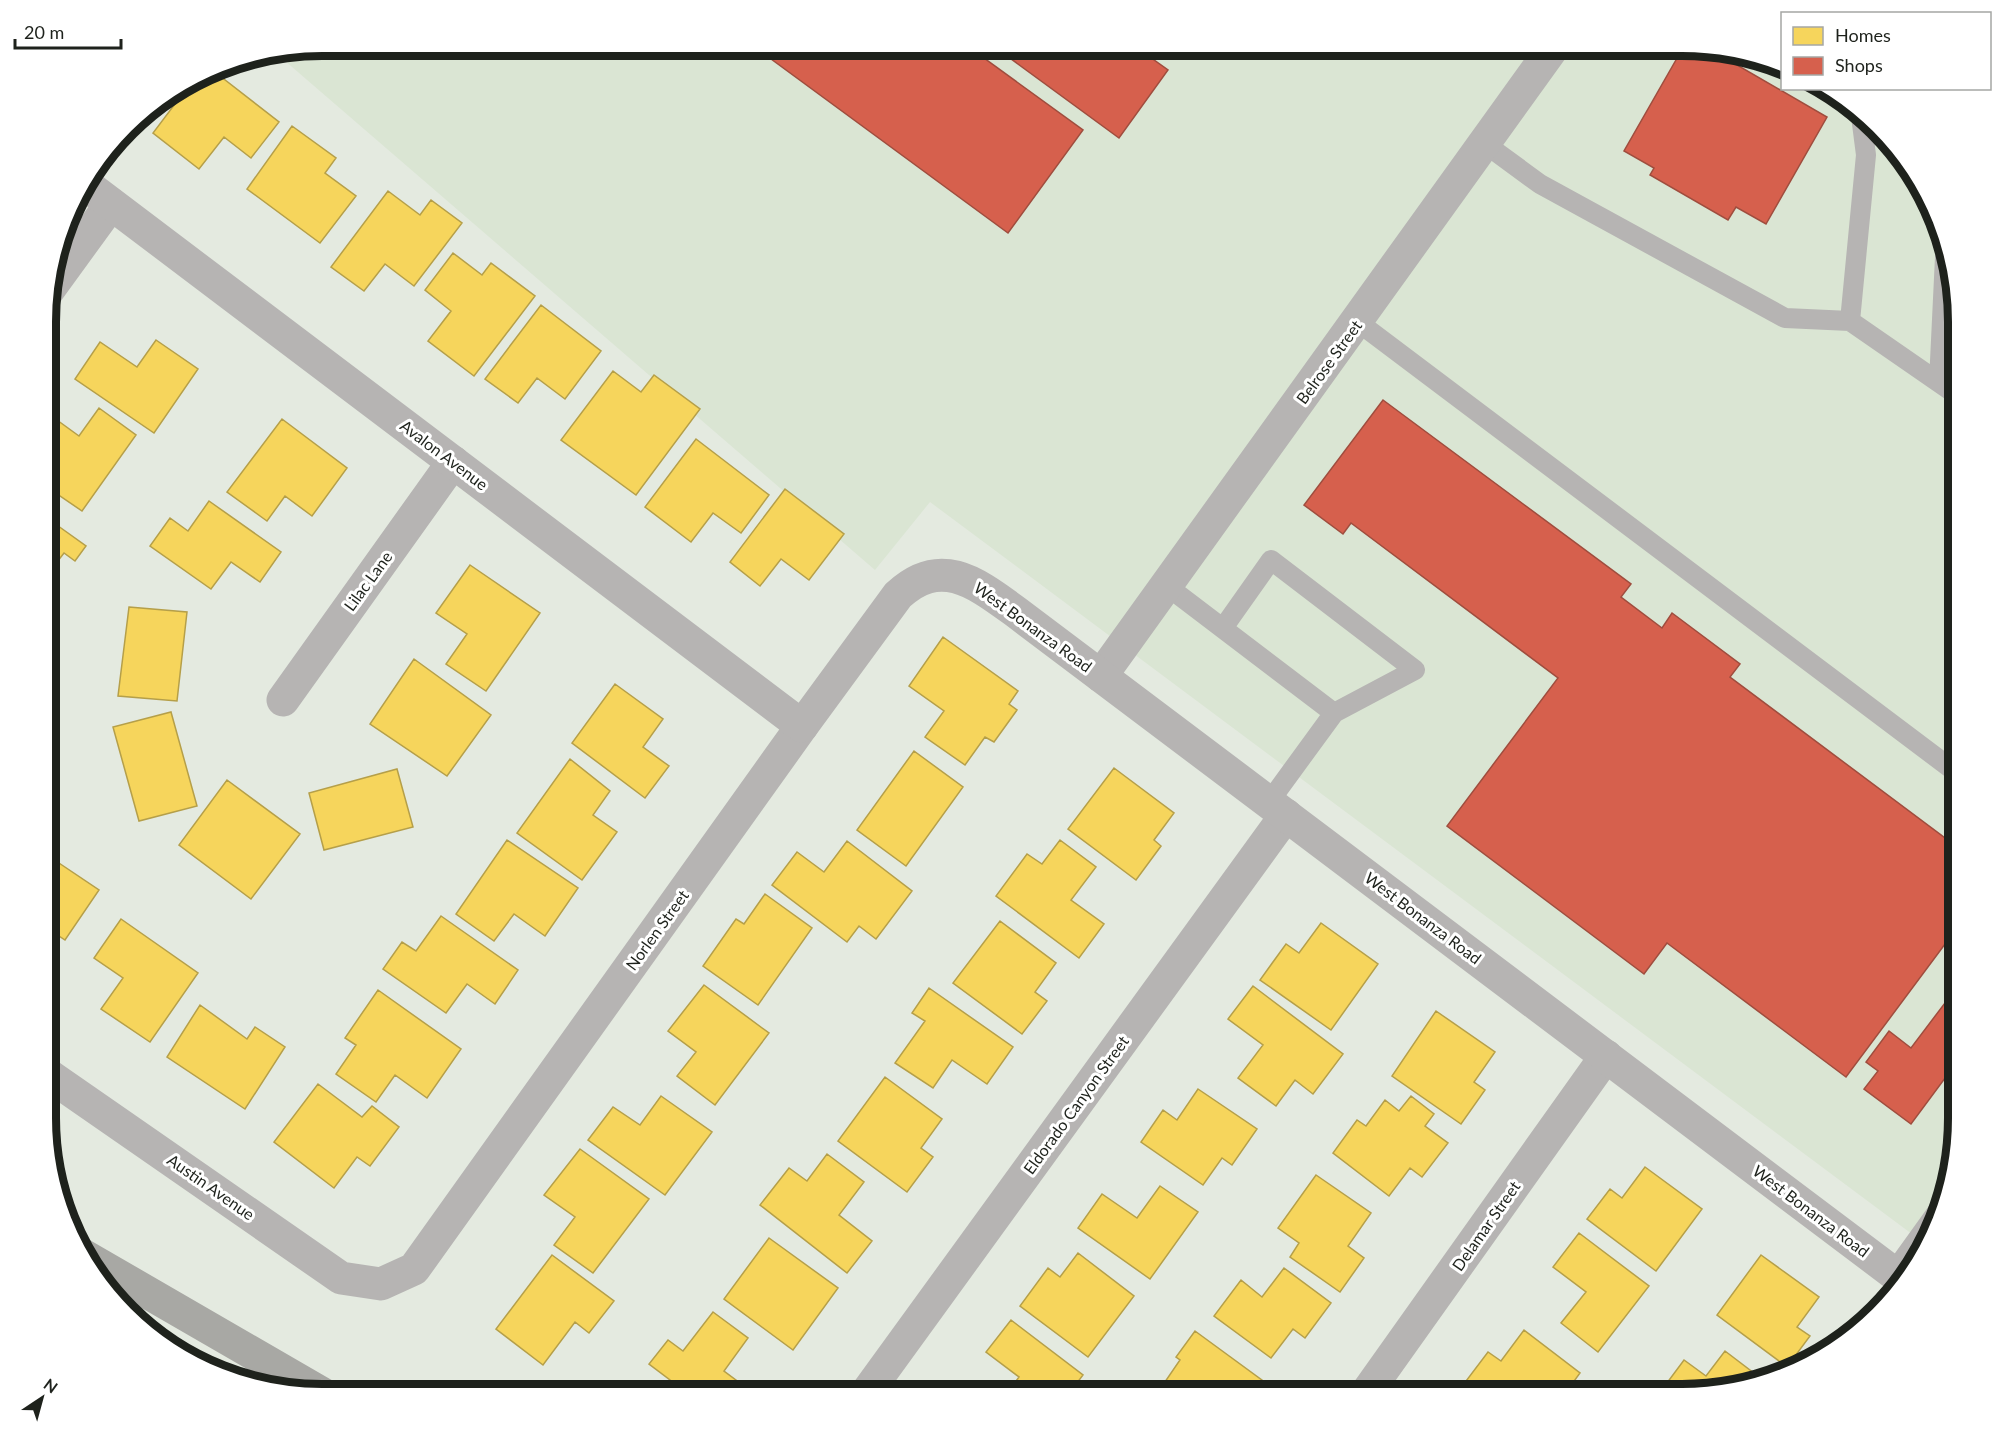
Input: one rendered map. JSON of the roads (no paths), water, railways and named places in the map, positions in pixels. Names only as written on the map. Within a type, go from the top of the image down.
[{"type":"highway","points":[[99,1264],[306,1384]]},
{"type":"street","name":"Belrose Street","points":[[1101,676],[1358,322],[1546,56]]},
{"type":"street","name":"Avalon Avenue","points":[[91,188],[802,726]]},
{"type":"street","points":[[60,274],[111,204]]},
{"type":"street","name":"Lilac Lane","points":[[283,700],[453,462]]},
{"type":"street","name":"West Bonanza Road","points":[[933,575],[947,574],[976,585],[1101,676],[1897,1275]]},
{"type":"street","name":"Norlen Street","points":[[381,1284],[414,1269],[898,595],[911,584],[933,575]]},
{"type":"street","name":"Eldorado Canyon Street","points":[[874,1384],[1277,809]]},
{"type":"street","name":"Delamar Street","points":[[1373,1384],[1606,1056]]},
{"type":"street","name":"Austin Avenue","points":[[56,1080],[341,1278],[381,1284]]},
{"type":"lane","points":[[1850,321],[1866,155],[1862,126]]},
{"type":"lane","points":[[1484,143],[1540,184],[1785,318],[1850,321],[1948,388]]},
{"type":"lane","points":[[1939,382],[1944,280]]},
{"type":"lane","points":[[1358,322],[1948,765]]},
{"type":"lane","points":[[1223,628],[1271,560],[1415,670],[1334,713],[1277,809]]},
{"type":"lane","points":[[1167,586],[1334,713]]}]
